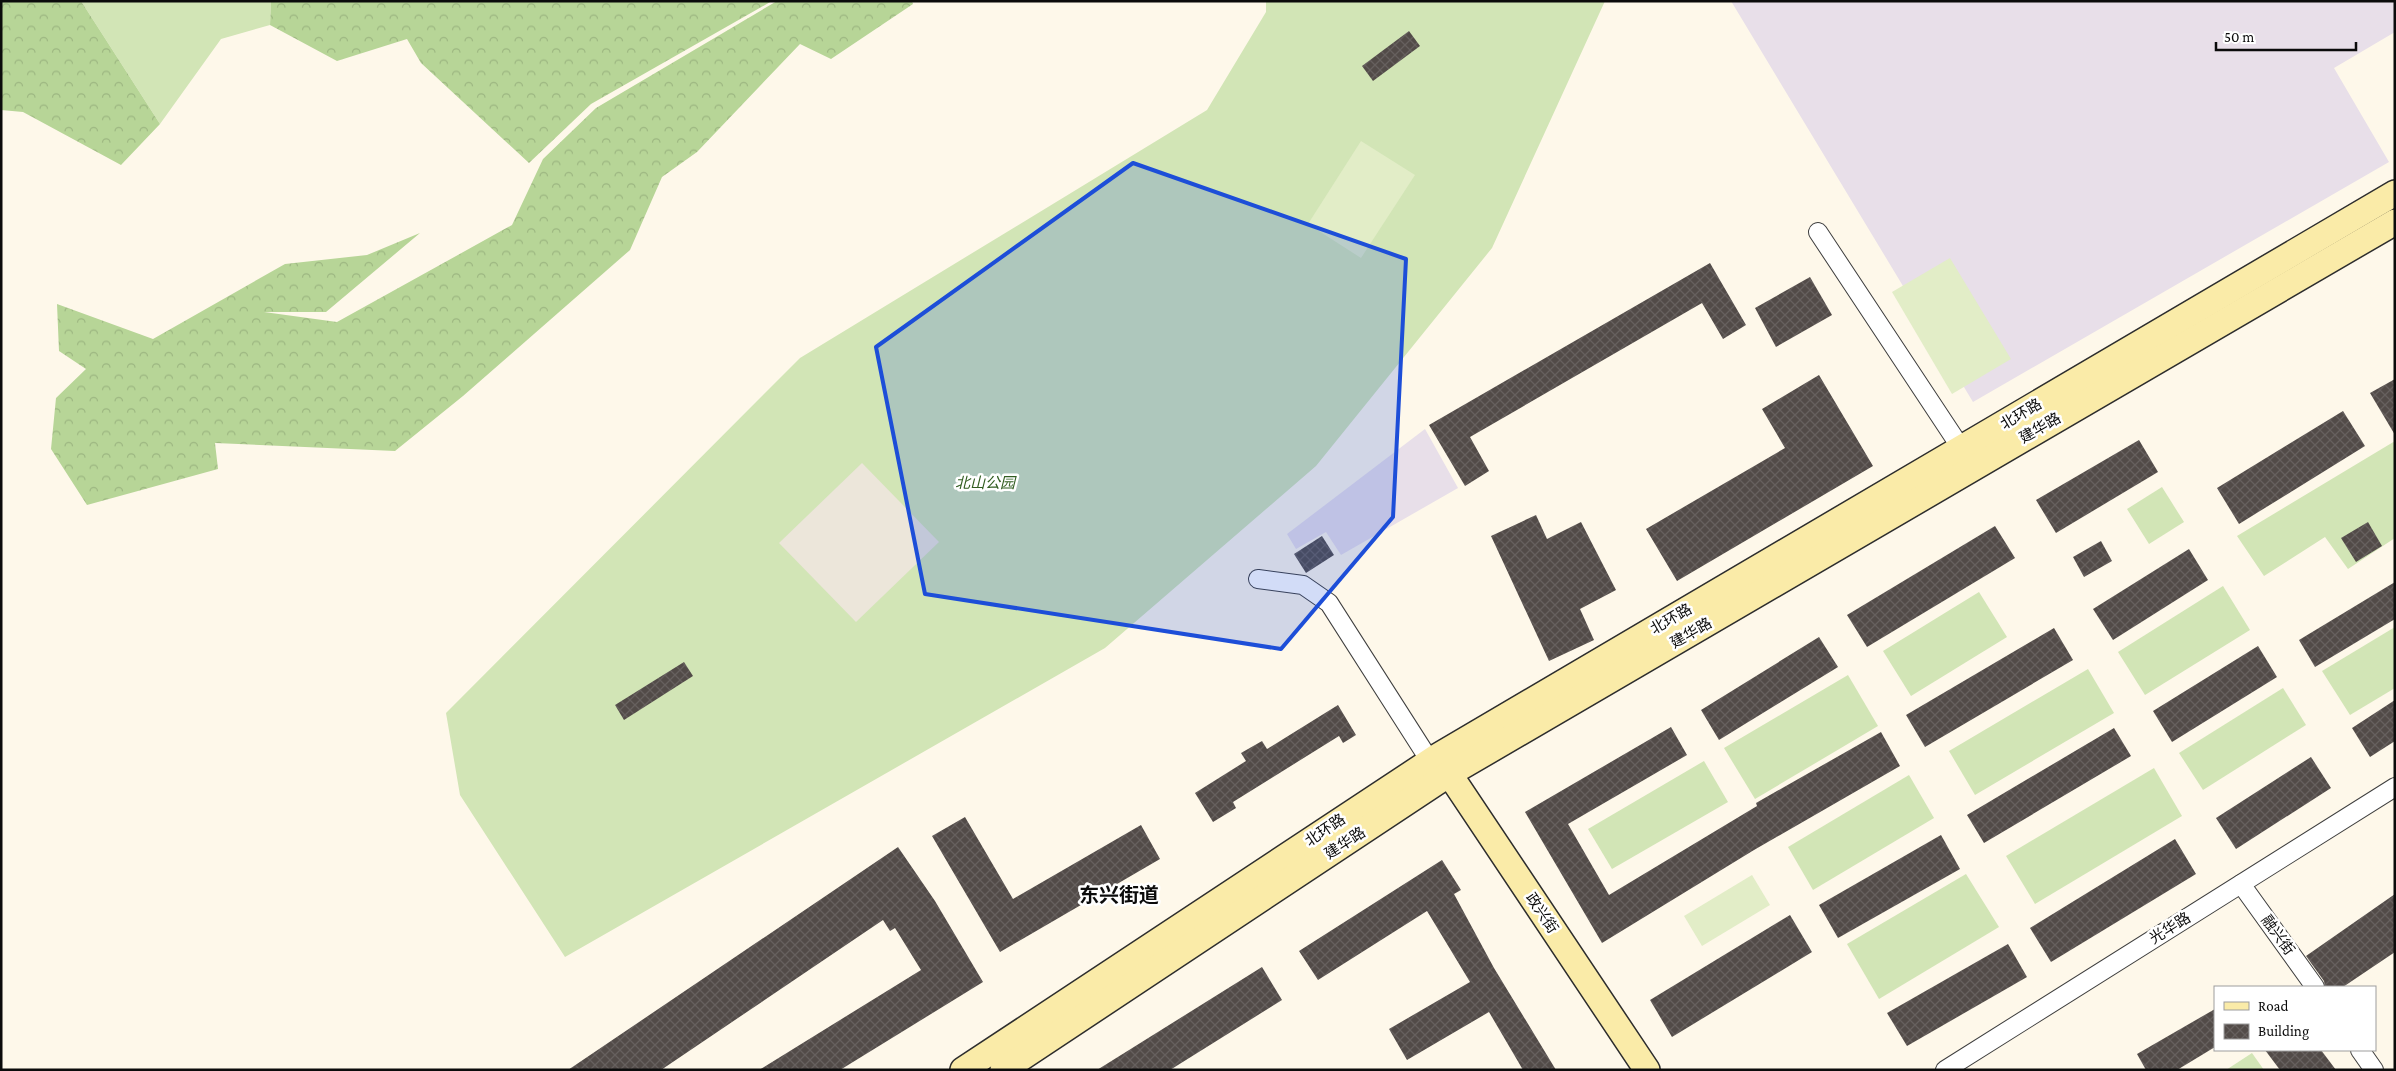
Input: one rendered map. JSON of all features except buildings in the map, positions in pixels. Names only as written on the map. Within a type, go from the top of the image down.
[{"type":"street","name":"北环路","points":[[963,1070],[1439,764],[1968,458],[2395,193]]},
{"type":"street","name":"建华路","points":[[1968,458],[2395,222]]},
{"type":"street","points":[[1818,232],[1968,458]]},
{"type":"street","points":[[1258,579],[1303,585],[1329,603],[1439,764]]},
{"type":"street","name":"建华路","points":[[1003,1070],[1439,764]]},
{"type":"street","name":"政兴街","points":[[1439,764],[1646,1070]]},
{"type":"street","name":"光华路","points":[[1945,1070],[2395,787]]},
{"type":"street","name":"融兴街","points":[[2241,884],[2314,986]]},
{"type":"street","points":[[2361,1051],[2374,1070]]},
{"type":"highlighted area","points":[[1133,163],[1406,259],[1393,517],[1281,649],[925,594],[876,347]]},
{"type":"shaded area","points":[[1731,1],[2395,1],[2395,32],[2334,68],[2389,162],[1973,402]]},
{"type":"shaded area","points":[[1425,429],[1458,488],[1341,555],[1326,532],[1296,549],[1287,534]]},
{"type":"shaded area","points":[[862,463],[939,542],[856,622],[779,543]]},
{"type":"green space","points":[[1,1],[81,1],[160,124],[121,165],[23,112],[1,110]]},
{"type":"green space","points":[[81,1],[271,1],[270,25],[221,39],[160,124]]},
{"type":"green space","points":[[271,1],[772,1],[591,104],[529,163],[421,63],[407,39],[337,61],[270,25]]},
{"type":"green space","points":[[777,1],[912,1],[913,4],[831,59],[800,44],[697,152],[662,177],[630,250],[463,396],[395,451],[215,443],[218,469],[87,505],[51,449],[56,398],[86,369],[59,351],[57,304],[153,339],[285,264],[367,255],[420,233],[326,312],[264,312],[337,322],[512,225],[543,159],[596,108]]},
{"type":"green space","name":"北山公园","points":[[1266,1],[1605,1],[1492,248],[1316,466],[1105,648],[565,957],[460,795],[446,713],[800,358],[1207,110],[1266,12]]},
{"type":"green space","points":[[1361,141],[1415,175],[1361,258],[1308,224]]},
{"type":"green space","points":[[1950,258],[2011,359],[1952,394],[1892,292]]},
{"type":"green space","points":[[2395,441],[2395,538],[2348,569],[2325,537],[2264,576],[2237,536]]},
{"type":"green space","points":[[2162,487],[2184,522],[2149,544],[2127,509]]},
{"type":"green space","points":[[2223,586],[2250,630],[2145,695],[2118,652]]},
{"type":"green space","points":[[1979,592],[2007,637],[1911,696],[1883,651]]},
{"type":"green space","points":[[2395,627],[2395,688],[2350,715],[2322,671]]},
{"type":"green space","points":[[2088,669],[2114,713],[1975,795],[1949,751]]},
{"type":"green space","points":[[1848,675],[1878,726],[1755,799],[1724,748]]},
{"type":"green space","points":[[2283,688],[2306,725],[2203,790],[2179,753]]},
{"type":"green space","points":[[1704,761],[1728,802],[1612,869],[1588,829]]},
{"type":"green space","points":[[2154,768],[2182,816],[2035,904],[2006,856]]},
{"type":"green space","points":[[1909,775],[1934,818],[1813,890],[1788,847]]},
{"type":"green space","points":[[1966,874],[1999,927],[1879,999],[1847,944]]},
{"type":"green space","points":[[1752,875],[1770,905],[1702,946],[1684,916]]},
{"type":"green space","points":[[2252,1053],[2264,1070],[2226,1070]]},
{"type":"district","name":"东兴街道","points":[[1119,895]]}]
